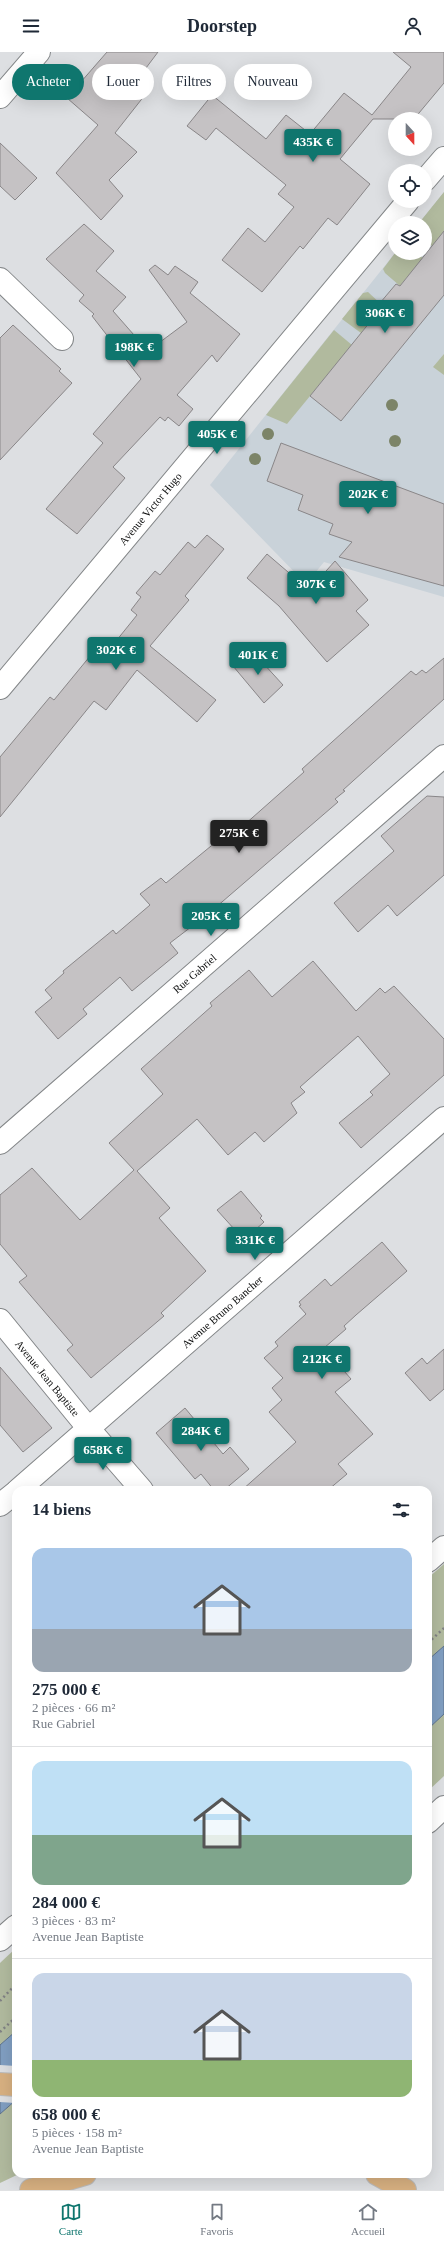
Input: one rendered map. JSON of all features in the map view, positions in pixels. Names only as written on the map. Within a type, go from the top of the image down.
[{"type":"main road","points":[[0,2084],[12,2085]]},
{"type":"main road","points":[[31,2190],[72,2178]]},
{"type":"main road","points":[[384,2178],[404,2190]]},
{"type":"street","points":[[0,97],[39,52]]},
{"type":"street","points":[[432,172],[444,158]]},
{"type":"street","name":"Avenue Victor Hugo","points":[[0,688],[402,208]]},
{"type":"street","points":[[0,279],[62,339]]},
{"type":"street","name":"Rue Gabriel","points":[[0,1143],[440,767]]},
{"type":"street","name":"Avenue Bruno Bancher","points":[[23,1486],[444,1118]]},
{"type":"street","name":"Avenue Jean Baptiste","points":[[0,1320],[89,1429],[139,1486]]},
{"type":"street","name":"Avenue Bruno Bancher","points":[[0,1505],[12,1495]]},
{"type":"street","points":[[432,1558],[444,1547]]},
{"type":"street","points":[[432,1818],[444,1807]]},
{"type":"street","points":[[0,1940],[12,1930]]},
{"type":"path","points":[[432,1639],[444,1628]]},
{"type":"path","points":[[0,2001],[12,1988]]},
{"type":"path","points":[[0,2032],[12,2021]]},
{"type":"shaded area","points":[[444,192],[444,597],[324,562],[306,584],[210,485],[389,260],[432,260],[432,216],[425,216]]},
{"type":"green space","points":[[444,192],[444,232],[432,246],[432,216],[425,216]]},
{"type":"green space","points":[[390,260],[421,260],[400,286],[385,273],[383,269]]},
{"type":"green space","points":[[368,292],[383,306],[361,333],[342,319],[363,293]]},
{"type":"green space","points":[[334,330],[352,345],[287,424],[266,415]]},
{"type":"green space","points":[[444,354],[444,375],[433,367]]},
{"type":"green space","points":[[444,1564],[444,1646],[432,1656],[432,1574]]},
{"type":"green space","points":[[444,1714],[444,1776],[432,1787],[432,1725]]},
{"type":"green space","points":[[12,1952],[12,2034],[0,2045],[0,1963]]},
{"type":"green space","points":[[12,2104],[12,2177],[0,2183],[0,2114]]},
{"type":"water","points":[[444,1646],[444,1714],[432,1725],[432,1656]]},
{"type":"water","points":[[12,2034],[12,2104],[0,2114],[0,2045]]},
{"type":"pier","points":[[0,2065],[12,2066],[12,2103],[0,2102]]},
{"type":"building","points":[[107,52],[158,52],[149,64],[97,64]]},
{"type":"building","points":[[393,52],[444,52],[444,83],[420,112],[388,112],[388,119],[373,119],[340,159],[370,184],[337,225],[328,218],[303,249],[300,246],[262,292],[222,260],[248,228],[265,242],[294,207],[278,194],[286,185],[216,128],[206,140],[187,126],[208,100],[218,100],[266,139],[286,115],[310,134],[344,93],[372,115],[411,67]]},
{"type":"building","points":[[92,69],[92,100],[141,100],[115,133],[137,152],[109,180],[123,196],[101,220],[56,173],[98,125],[69,100],[84,100],[84,78]]},
{"type":"building","points":[[0,143],[37,178],[15,200],[0,186]]},
{"type":"building","points":[[84,224],[114,251],[96,271],[126,297],[113,311],[148,351],[187,322],[149,270],[155,265],[168,275],[175,266],[198,282],[190,293],[240,334],[217,362],[212,355],[177,395],[193,409],[179,426],[168,417],[165,421],[160,417],[113,467],[125,478],[77,534],[46,509],[103,443],[93,434],[141,379],[92,316],[94,314],[79,301],[84,295],[46,259]]},
{"type":"building","points":[[444,231],[444,295],[341,421],[310,396],[383,306],[380,303],[396,284],[400,286],[421,260],[432,260],[432,246]]},
{"type":"building","points":[[13,325],[61,369],[59,371],[72,383],[0,460],[0,338]]},
{"type":"building","points":[[281,443],[444,504],[444,586],[339,557],[352,542],[329,534],[333,524],[298,510],[303,495],[267,481]]},
{"type":"building","points":[[207,535],[224,549],[185,596],[189,600],[150,646],[216,700],[197,722],[137,670],[106,710],[94,701],[0,817],[0,757],[50,697],[54,700],[100,644],[108,651],[137,615],[131,610],[141,597],[136,593],[155,571],[160,575],[188,542],[195,548]]},
{"type":"building","points":[[267,554],[309,590],[335,561],[368,600],[356,611],[369,625],[327,662],[279,606],[247,578]]},
{"type":"building","points":[[247,649],[263,663],[283,685],[264,703],[233,666]]},
{"type":"building","points":[[444,658],[444,699],[343,790],[345,791],[335,799],[338,802],[208,914],[170,943],[178,953],[132,991],[120,977],[83,1009],[87,1014],[58,1039],[35,1012],[52,998],[45,990],[64,973],[63,971],[113,930],[116,934],[150,905],[140,894],[161,878],[166,883],[222,837],[226,841],[304,772],[302,769],[411,671],[416,675],[422,670],[426,673]]},
{"type":"building","points":[[427,796],[444,797],[444,875],[397,916],[388,905],[358,932],[334,903],[394,851],[381,836]]},
{"type":"building","points":[[313,961],[356,1011],[380,988],[385,993],[394,986],[444,1039],[444,1075],[361,1148],[339,1123],[373,1095],[370,1092],[390,1074],[358,1036],[300,1087],[305,1092],[291,1103],[297,1113],[264,1142],[255,1132],[228,1155],[197,1119],[137,1171],[170,1208],[159,1218],[206,1271],[161,1313],[164,1316],[91,1378],[67,1350],[73,1345],[19,1282],[27,1276],[0,1244],[0,1195],[32,1168],[80,1220],[134,1170],[109,1143],[163,1094],[141,1069],[212,1006],[210,1003],[249,970],[272,997]]},
{"type":"building","points":[[241,1191],[262,1216],[260,1218],[264,1222],[244,1240],[217,1210]]},
{"type":"building","points":[[382,1242],[407,1271],[344,1326],[346,1329],[324,1348],[351,1379],[335,1392],[373,1434],[338,1464],[347,1474],[333,1486],[246,1486],[296,1442],[269,1412],[282,1400],[272,1388],[283,1378],[264,1358],[278,1346],[275,1342],[306,1314],[299,1306],[301,1305],[299,1302],[325,1279],[331,1286]]},
{"type":"building","points":[[444,1349],[444,1389],[430,1401],[405,1373],[422,1358],[427,1364]]},
{"type":"building","points":[[0,1367],[52,1428],[23,1452],[0,1425]]},
{"type":"building","points":[[185,1408],[223,1454],[230,1447],[249,1469],[229,1486],[211,1486],[201,1474],[195,1479],[156,1433]]}]
